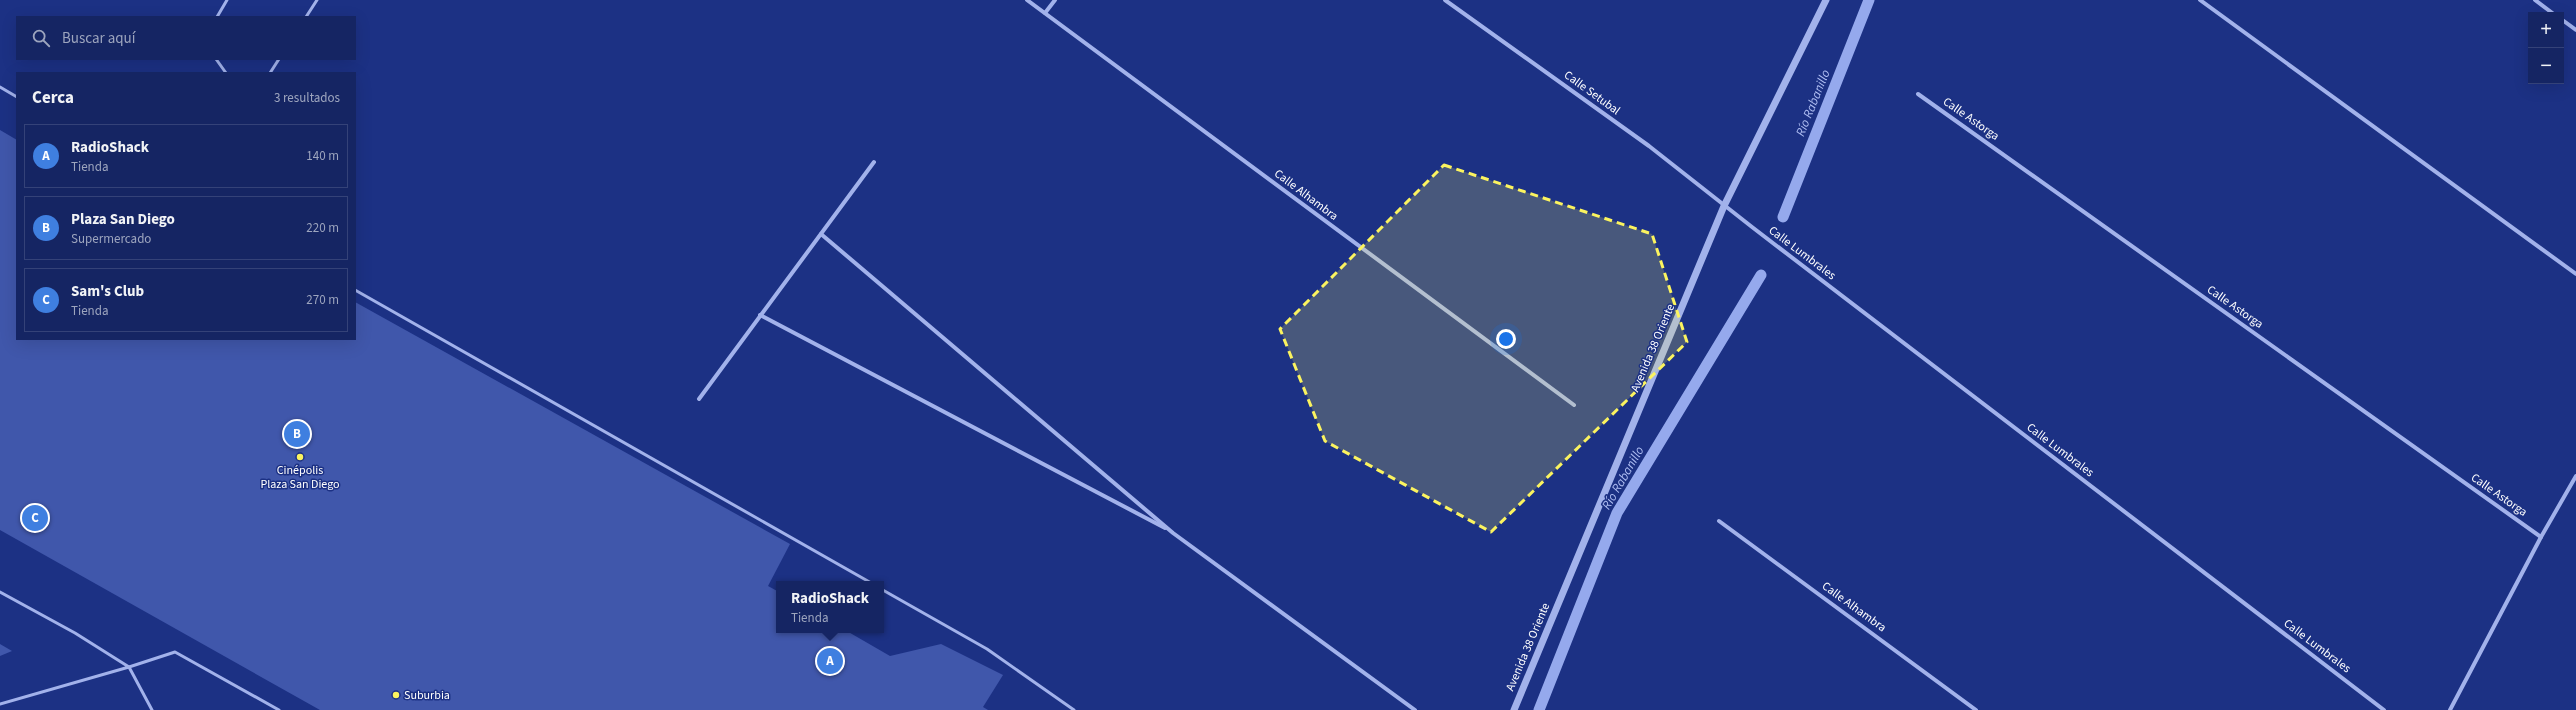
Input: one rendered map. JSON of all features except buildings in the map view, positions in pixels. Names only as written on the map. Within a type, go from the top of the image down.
[{"type":"street","name":"Calle Alhambra","points":[[1027,0],[1574,405]]},
{"type":"street","points":[[1045,13],[1055,0]]},
{"type":"street","name":"Calle Setubal","points":[[1445,0],[1649,146],[1724,206]]},
{"type":"street","name":"Avenida 38 Oriente","points":[[1514,710],[1724,206],[1826,0]]},
{"type":"street","points":[[2200,0],[2576,274]]},
{"type":"street","points":[[2535,0],[2551,12]]},
{"type":"street","points":[[2564,21],[2576,30]]},
{"type":"street","name":"Calle Astorga","points":[[1918,94],[2541,537]]},
{"type":"street","points":[[699,399],[874,162]]},
{"type":"street","name":"Calle Lumbrales","points":[[1724,206],[2384,710]]},
{"type":"street","points":[[821,234],[1173,533],[1415,710]]},
{"type":"street","points":[[760,315],[1173,533]]},
{"type":"street","points":[[2450,710],[2541,537],[2576,476]]},
{"type":"street","name":"Calle Alhambra","points":[[1719,521],[1976,710]]},
{"type":"lane","points":[[218,16],[227,0]]},
{"type":"lane","points":[[307,16],[317,0]]},
{"type":"lane","points":[[217,60],[225,72]]},
{"type":"lane","points":[[271,72],[278,60]]},
{"type":"lane","points":[[0,87],[16,96]]},
{"type":"lane","points":[[356,291],[868,581]]},
{"type":"lane","points":[[884,591],[987,649],[1074,710]]},
{"type":"lane","points":[[0,592],[75,633],[129,667],[152,710]]},
{"type":"lane","points":[[0,704],[129,667],[175,652],[279,710]]},
{"type":"highlighted area","points":[[1444,165],[1652,234],[1687,342],[1491,532],[1325,441],[1280,329]]},
{"type":"waterway","name":"Río Rabanillo","points":[[1783,217],[1869,0]]},
{"type":"waterway","name":"Río Rabanillo","points":[[1539,710],[1617,513],[1761,275]]},
{"type":"place","name":"Plaza San Diego","points":[[297,434]]},
{"type":"place","name":"Cinépolis Plaza San Diego","points":[[300,457]]},
{"type":"place","name":"Sam's Club","points":[[35,518]]},
{"type":"place","name":"RadioShack","points":[[830,661]]},
{"type":"place","name":"Suburbia","points":[[396,695]]}]
